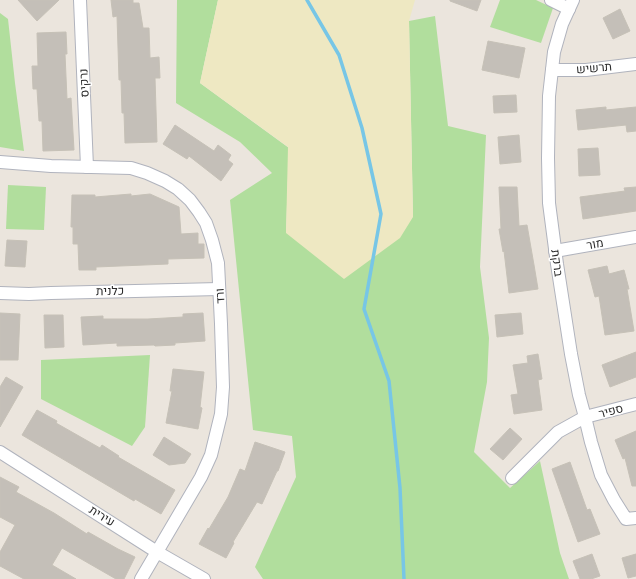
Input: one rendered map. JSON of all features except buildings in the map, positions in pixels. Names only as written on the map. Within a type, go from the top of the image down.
[{"type":"street","name":"נרקיס","points":[[80,0],[87,167]]},
{"type":"street","points":[[551,0],[571,4]]},
{"type":"street","name":"ברקת","points":[[571,4],[562,24],[554,52],[549,96],[549,203],[571,354],[579,395],[591,442],[601,475],[614,500],[631,519]]},
{"type":"street","name":"תרשיש","points":[[552,70],[586,70],[636,64]]},
{"type":"street","name":"ורד","points":[[0,162],[51,166],[130,168],[147,173],[178,189],[190,200],[206,223],[212,240],[218,263],[221,324],[223,387],[220,414],[210,455],[201,476],[141,579]]},
{"type":"street","name":"מור","points":[[555,251],[636,237]]},
{"type":"street","name":"כלנית","points":[[0,293],[28,294],[219,289]]},
{"type":"street","name":"ספיר","points":[[512,478],[558,432],[585,417],[636,404]]},
{"type":"street","name":"עירית","points":[[0,452],[157,552],[204,579]]},
{"type":"green space","points":[[177,0],[218,0],[200,83],[289,148],[286,233],[413,217],[409,21],[435,16],[448,126],[486,135],[480,267],[489,338],[487,382],[474,452],[510,488],[540,461],[560,553],[569,579],[263,579],[255,567],[296,477],[292,436],[253,430],[230,200],[272,173],[240,142],[176,103]]},
{"type":"green space","points":[[500,0],[536,0],[553,8],[541,43],[490,27]]},
{"type":"green space","points":[[0,13],[8,19],[24,151],[0,147]]},
{"type":"green space","points":[[8,185],[46,187],[44,230],[6,229]]},
{"type":"green space","points":[[150,355],[145,427],[132,446],[41,399],[41,360]]},
{"type":"sand","points":[[218,0],[415,0],[409,21],[413,217],[400,238],[344,279],[286,233],[288,147],[200,83]]},
{"type":"waterway","points":[[307,0],[339,55],[362,128],[381,214],[364,309],[389,381],[400,488],[404,579]]}]
